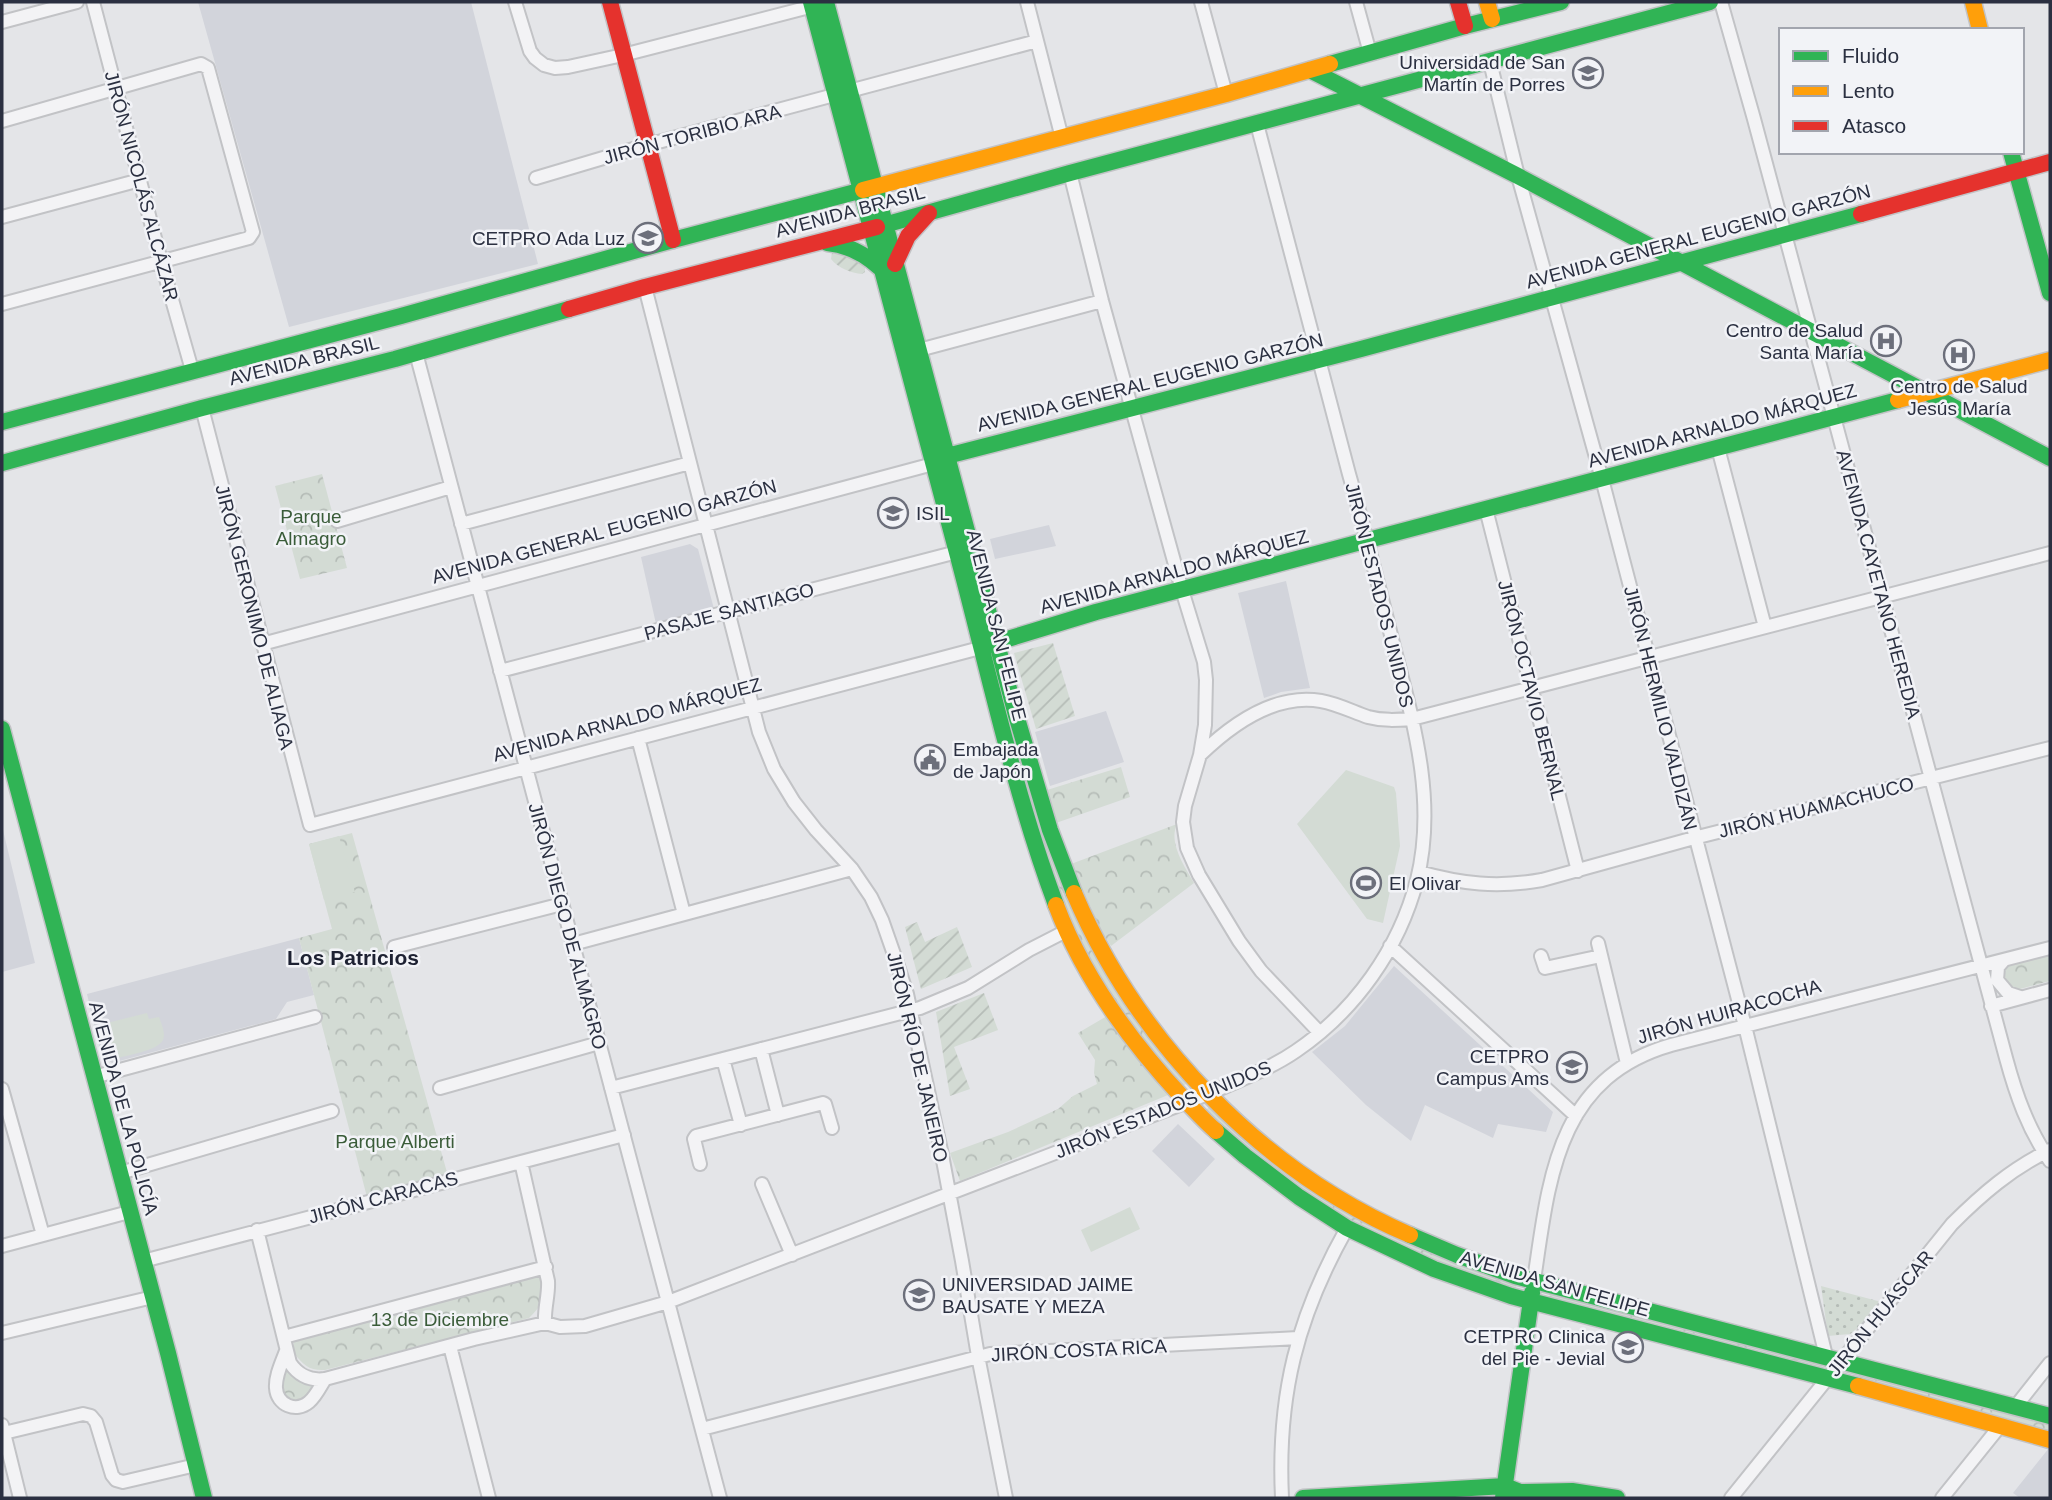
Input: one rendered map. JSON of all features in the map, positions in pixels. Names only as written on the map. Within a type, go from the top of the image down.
[{"type":"main road","points":[[610,2],[673,240]]},
{"type":"main road","points":[[1458,2],[1465,26]]},
{"type":"main road","points":[[1486,2],[1492,19]]},
{"type":"main road","name":"AVENIDA BRASIL","points":[[2,422],[1561,2]]},
{"type":"main road","name":"AVENIDA BRASIL","points":[[2,463],[416,353],[645,287],[1710,2]]},
{"type":"main road","points":[[1973,2],[1980,28]]},
{"type":"main road","name":"AVENIDA SAN FELIPE","points":[[820,3],[988,645],[1038,855],[1066,931],[1115,1016],[1147,1057],[1210,1126],[1269,1175],[1347,1228],[1434,1269],[1500,1293],[1827,1378],[2050,1440]]},
{"type":"main road","points":[[1310,70],[1518,176],[2050,458]]},
{"type":"main road","points":[[2012,154],[2046,262],[2050,293]]},
{"type":"main road","name":"AVENIDA GENERAL EUGENIO GARZÓN","points":[[940,460],[1319,361],[2050,162]]},
{"type":"main road","points":[[816,243],[832,243],[851,248],[888,266],[909,233],[933,211]]},
{"type":"main road","name":"AVENIDA SAN FELIPE","points":[[888,266],[919,350],[957,552],[1042,808],[1076,897],[1105,954],[1130,994],[1164,1042],[1208,1094],[1261,1144],[1304,1177],[1361,1212],[1472,1262],[2050,1416]]},
{"type":"main road","name":"AVENIDA ARNALDO MÁRQUEZ","points":[[988,645],[1096,612],[2050,360]]},
{"type":"main road","name":"AVENIDA DE LA POLICÍA","points":[[2,729],[204,1498]]},
{"type":"main road","name":"JIRÓN HUIRACOCHA","points":[[1504,1492],[1534,1280]]},
{"type":"main road","points":[[1303,1498],[1572,1491],[1617,1498]]},
{"type":"street","points":[[2,22],[77,2]]},
{"type":"street","name":"JIRÓN NICOLÁS ALCÁZAR","points":[[93,2],[192,370]]},
{"type":"street","points":[[515,2],[530,51],[544,65],[555,68],[623,55],[820,3]]},
{"type":"street","points":[[1027,2],[1062,138]]},
{"type":"street","points":[[1201,2],[1226,94]]},
{"type":"street","points":[[1356,2],[1370,53]]},
{"type":"street","name":"AVENIDA CAYETANO HEREDIA","points":[[1721,2],[1991,1006],[2019,1102],[2031,1130],[2048,1154]]},
{"type":"street","name":"JIRÓN TORIBIO ARA","points":[[536,178],[647,145],[1037,41]]},
{"type":"street","name":"JIRÓN HERMILIO VALDIZÁN","points":[[1490,62],[1518,176],[1602,479],[1694,838],[1834,1358]]},
{"type":"street","points":[[2,121],[205,65],[253,232],[249,238],[2,304]]},
{"type":"street","name":"JIRÓN ESTADOS UNIDOS","points":[[325,1379],[545,1323],[560,1327],[584,1326],[668,1303],[1208,1094],[1266,1068],[1295,1052],[1320,1033],[1362,991],[1377,970],[1403,921],[1419,872],[1425,803],[1420,756],[1367,541],[1257,124]]},
{"type":"street","points":[[1070,173],[1102,301],[1204,662],[1205,725],[1200,755],[1185,806],[1183,822],[1187,848],[1199,876],[1239,941],[1261,971],[1320,1033]]},
{"type":"street","points":[[2,217],[140,180]]},
{"type":"street","name":"JIRÓN RÍO DE JANEIRO","points":[[645,287],[752,708],[774,769],[794,802],[852,869],[871,897],[882,920],[910,1010],[949,1194],[1006,1498]]},
{"type":"street","points":[[919,350],[1102,301]]},
{"type":"street","name":"JIRÓN DIEGO DE ALMAGRO","points":[[416,353],[720,1498]]},
{"type":"street","name":"JIRÓN GERONIMO DE ALIAGA","points":[[202,408],[310,825]]},
{"type":"street","points":[[1718,448],[1765,627]]},
{"type":"street","name":"AVENIDA GENERAL EUGENIO GARZÓN","points":[[262,644],[940,460]]},
{"type":"street","points":[[461,524],[690,463]]},
{"type":"street","points":[[337,521],[451,487]]},
{"type":"street","name":"JIRÓN OCTAVIO BERNAL","points":[[1486,509],[1578,871]]},
{"type":"street","name":"PASAJE SANTIAGO","points":[[500,671],[957,552]]},
{"type":"street","points":[[1200,755],[1220,735],[1259,711],[1300,700],[1321,701],[1370,717],[1412,719],[2050,553]]},
{"type":"street","name":"AVENIDA ARNALDO MÁRQUEZ","points":[[310,825],[988,645]]},
{"type":"street","points":[[638,738],[684,914]]},
{"type":"street","name":"JIRÓN HUAMACHUCO","points":[[1419,872],[1468,883],[1517,885],[2050,748]]},
{"type":"street","points":[[573,944],[852,869]]},
{"type":"street","points":[[394,947],[562,904]]},
{"type":"street","points":[[611,1088],[920,1008],[968,988],[1066,931]]},
{"type":"street","points":[[1390,946],[1576,1116]]},
{"type":"street","name":"JIRÓN HUIRACOCHA","points":[[1534,1280],[1551,1177],[1559,1150],[1576,1116],[1606,1079],[1627,1063],[1654,1050],[2050,948]]},
{"type":"street","points":[[1541,956],[1545,968],[1599,950],[1627,1063]]},
{"type":"street","points":[[2004,960],[1998,967],[1997,980],[2008,993],[2020,997]]},
{"type":"street","points":[[1991,1006],[2050,990]]},
{"type":"street","points":[[94,1077],[315,1017]]},
{"type":"street","points":[[440,1088],[599,1043]]},
{"type":"street","points":[[761,1049],[778,1115]]},
{"type":"street","points":[[723,1059],[741,1125]]},
{"type":"street","points":[[2,1089],[7,1127],[43,1235]]},
{"type":"street","points":[[699,1164],[694,1138],[741,1125],[823,1103],[832,1128]]},
{"type":"street","points":[[120,1173],[332,1111]]},
{"type":"street","name":"JIRÓN CARACAS","points":[[143,1261],[624,1135]]},
{"type":"street","name":"JIRÓN HUÁSCAR","points":[[1731,1498],[1827,1378],[1834,1358],[1952,1224],[1992,1187],[2048,1154]]},
{"type":"street","points":[[521,1162],[546,1267],[549,1290],[545,1323]]},
{"type":"street","points":[[762,1184],[792,1255]]},
{"type":"street","points":[[2,1245],[129,1212]]},
{"type":"street","points":[[1282,1498],[1284,1402],[1298,1338],[1327,1263],[1347,1228]]},
{"type":"street","points":[[257,1230],[290,1363],[297,1372],[306,1377],[325,1379]]},
{"type":"street","points":[[284,1336],[546,1267]]},
{"type":"street","points":[[2,1333],[153,1297]]},
{"type":"street","name":"JIRÓN COSTA RICA","points":[[702,1429],[978,1356],[1298,1338]]},
{"type":"street","points":[[450,1346],[489,1498]]},
{"type":"street","points":[[286,1351],[276,1383],[277,1396],[281,1402],[293,1407],[306,1405],[325,1379]]},
{"type":"street","points":[[2016,1406],[2050,1363]]},
{"type":"street","points":[[20,1498],[3,1429],[83,1414],[91,1416],[96,1422],[112,1475],[123,1482],[196,1465]]},
{"type":"street","points":[[1942,1498],[2000,1426]]},
{"type":"street","points":[[2,1480],[15,1476]]},
{"type":"shaded area","points":[[198,2],[471,2],[538,264],[289,327]]},
{"type":"shaded area","points":[[1049,525],[1056,546],[995,559],[990,539]]},
{"type":"shaded area","points":[[690,544],[698,549],[714,609],[656,624],[641,557]]},
{"type":"shaded area","points":[[1286,581],[1310,688],[1281,692],[1264,698],[1238,593]]},
{"type":"shaded area","points":[[1106,711],[1124,762],[1050,786],[1035,732]]},
{"type":"shaded area","points":[[2,826],[35,963],[2,972]]},
{"type":"shaded area","points":[[299,938],[314,995],[287,1002],[276,1019],[112,1063],[101,1054],[87,994]]},
{"type":"shaded area","points":[[1394,966],[1553,1112],[1546,1132],[1498,1124],[1493,1138],[1425,1105],[1411,1141],[1366,1105],[1312,1052],[1345,1026]]},
{"type":"shaded area","points":[[1178,1124],[1215,1159],[1189,1187],[1152,1151]]},
{"type":"shaded area","points":[[2049,1448],[2050,1498],[2020,1498],[2013,1493]]},
{"type":"green space","points":[[832,253],[846,255],[865,266],[865,272],[862,274],[841,267],[831,259]]},
{"type":"green space","name":"Parque Almagro","points":[[322,474],[347,568],[300,579],[275,486]]},
{"type":"green space","points":[[1053,643],[1075,716],[1036,729],[1014,653]]},
{"type":"green space","points":[[997,661],[1080,914],[1193,1080],[1181,1087],[1117,1007],[1072,928],[1038,838],[992,662]]},
{"type":"green space","points":[[1121,767],[1130,797],[1056,823],[1047,790]]},
{"type":"green space","name":"El Olivar","points":[[1346,770],[1394,787],[1396,793],[1400,846],[1383,923],[1367,919],[1297,824]]},
{"type":"green space","points":[[1177,824],[1176,847],[1194,883],[1111,946],[1071,864]]},
{"type":"green space","name":"Parque Alberti","points":[[352,833],[448,1176],[367,1197],[299,938],[332,929],[309,844]]},
{"type":"green space","points":[[339,836],[355,892],[324,900],[309,844]]},
{"type":"green space","points":[[917,922],[925,942],[957,927],[972,967],[921,989],[905,927]]},
{"type":"green space","points":[[2050,952],[2050,981],[2016,990],[2009,987],[2000,975],[2008,963]]},
{"type":"green space","points":[[984,993],[998,1030],[954,1047],[970,1089],[950,1096],[936,1012]]},
{"type":"green space","points":[[147,1013],[149,1019],[159,1017],[164,1034],[160,1044],[113,1059],[106,1054],[99,1025]]},
{"type":"green space","points":[[1107,1016],[1168,1095],[960,1181],[950,1153],[1008,1132],[1058,1109],[1073,1096],[1097,1084],[1095,1060],[1078,1033]]},
{"type":"green space","points":[[1217,1103],[1340,1199],[1518,1274],[1516,1289],[1407,1249],[1372,1233],[1327,1207],[1263,1162],[1205,1110]]},
{"type":"green space","points":[[1130,1207],[1140,1229],[1091,1252],[1081,1230]]},
{"type":"green space","name":"13 de Diciembre","points":[[541,1269],[544,1295],[529,1318],[325,1370],[307,1366],[294,1353],[293,1335]]},
{"type":"green space","points":[[1552,1286],[1829,1358],[1819,1370],[1549,1298]]},
{"type":"green space","points":[[1821,1286],[1889,1304],[1850,1334],[1828,1336]]},
{"type":"green space","points":[[1859,1366],[2050,1416],[2050,1432],[1851,1378]]},
{"type":"green space","points":[[284,1368],[315,1386],[305,1399],[292,1399],[284,1393],[280,1385]]},
{"type":"traffic: fast","points":[[811,2],[1014,773],[1056,905]]},
{"type":"traffic: fast","points":[[826,2],[1016,715],[1050,830],[1074,893]]},
{"type":"traffic: fast","points":[[1330,64],[1561,2]]},
{"type":"traffic: fast","points":[[877,227],[1710,2]]},
{"type":"traffic: fast","points":[[1310,70],[1518,176],[2050,458]]},
{"type":"traffic: fast","points":[[2012,154],[2050,293]]},
{"type":"traffic: fast","points":[[2,422],[863,190]]},
{"type":"traffic: fast","points":[[938,461],[947,456],[1361,349],[1861,214]]},
{"type":"traffic: fast","points":[[827,243],[856,251],[880,268]]},
{"type":"traffic: fast","points":[[2,463],[395,359],[569,309]]},
{"type":"traffic: fast","points":[[988,645],[1096,612],[1898,400]]},
{"type":"traffic: fast","points":[[2,729],[204,1498]]},
{"type":"traffic: fast","points":[[1216,1131],[1299,1197],[1347,1228],[1434,1269],[1511,1296],[1858,1386]]},
{"type":"traffic: fast","points":[[1410,1235],[1515,1276],[2050,1416]]},
{"type":"traffic: fast","points":[[1503,1498],[1532,1293]]},
{"type":"traffic: fast","points":[[1303,1498],[1505,1486],[1520,1492],[1572,1491],[1617,1498]]},
{"type":"traffic: slow","points":[[1487,2],[1492,19]]},
{"type":"traffic: slow","points":[[1973,2],[1980,28]]},
{"type":"traffic: slow","points":[[863,190],[1330,64]]},
{"type":"traffic: slow","points":[[1898,400],[2050,360]]},
{"type":"traffic: slow","points":[[1074,893],[1100,948],[1132,1000],[1169,1049],[1210,1096],[1255,1138],[1304,1175],[1355,1208],[1410,1235]]},
{"type":"traffic: slow","points":[[1056,905],[1080,958],[1126,1031],[1163,1076],[1216,1131]]},
{"type":"traffic: slow","points":[[1858,1386],[2050,1440]]},
{"type":"traffic: jam","points":[[610,2],[673,240]]},
{"type":"traffic: jam","points":[[1458,2],[1465,26]]},
{"type":"traffic: jam","points":[[1861,214],[2050,162]]},
{"type":"traffic: jam","points":[[895,264],[908,236],[929,213]]},
{"type":"traffic: jam","points":[[569,309],[877,227]]},
{"type":"place","name":"Universidad de San Martín de Porres","points":[[1588,73]]},
{"type":"place","name":"CETPRO Ada Luz","points":[[648,238]]},
{"type":"place","name":"Centro de Salud Santa María","points":[[1886,341]]},
{"type":"place","name":"Centro de Salud Jesús María","points":[[1959,355]]},
{"type":"place","name":"ISIL","points":[[893,513]]},
{"type":"place","name":"Embajada de Japón","points":[[930,760]]},
{"type":"place","name":"El Olivar","points":[[1366,883]]},
{"type":"place","name":"CETPRO Campus Ams","points":[[1572,1067]]},
{"type":"place","name":"UNIVERSIDAD JAIME BAUSATE Y MEZA","points":[[919,1295]]},
{"type":"place","name":"CETPRO Clinica del Pie - Jevial","points":[[1628,1347]]},
{"type":"district","name":"Los Patricios","points":[[353,958]]}]
